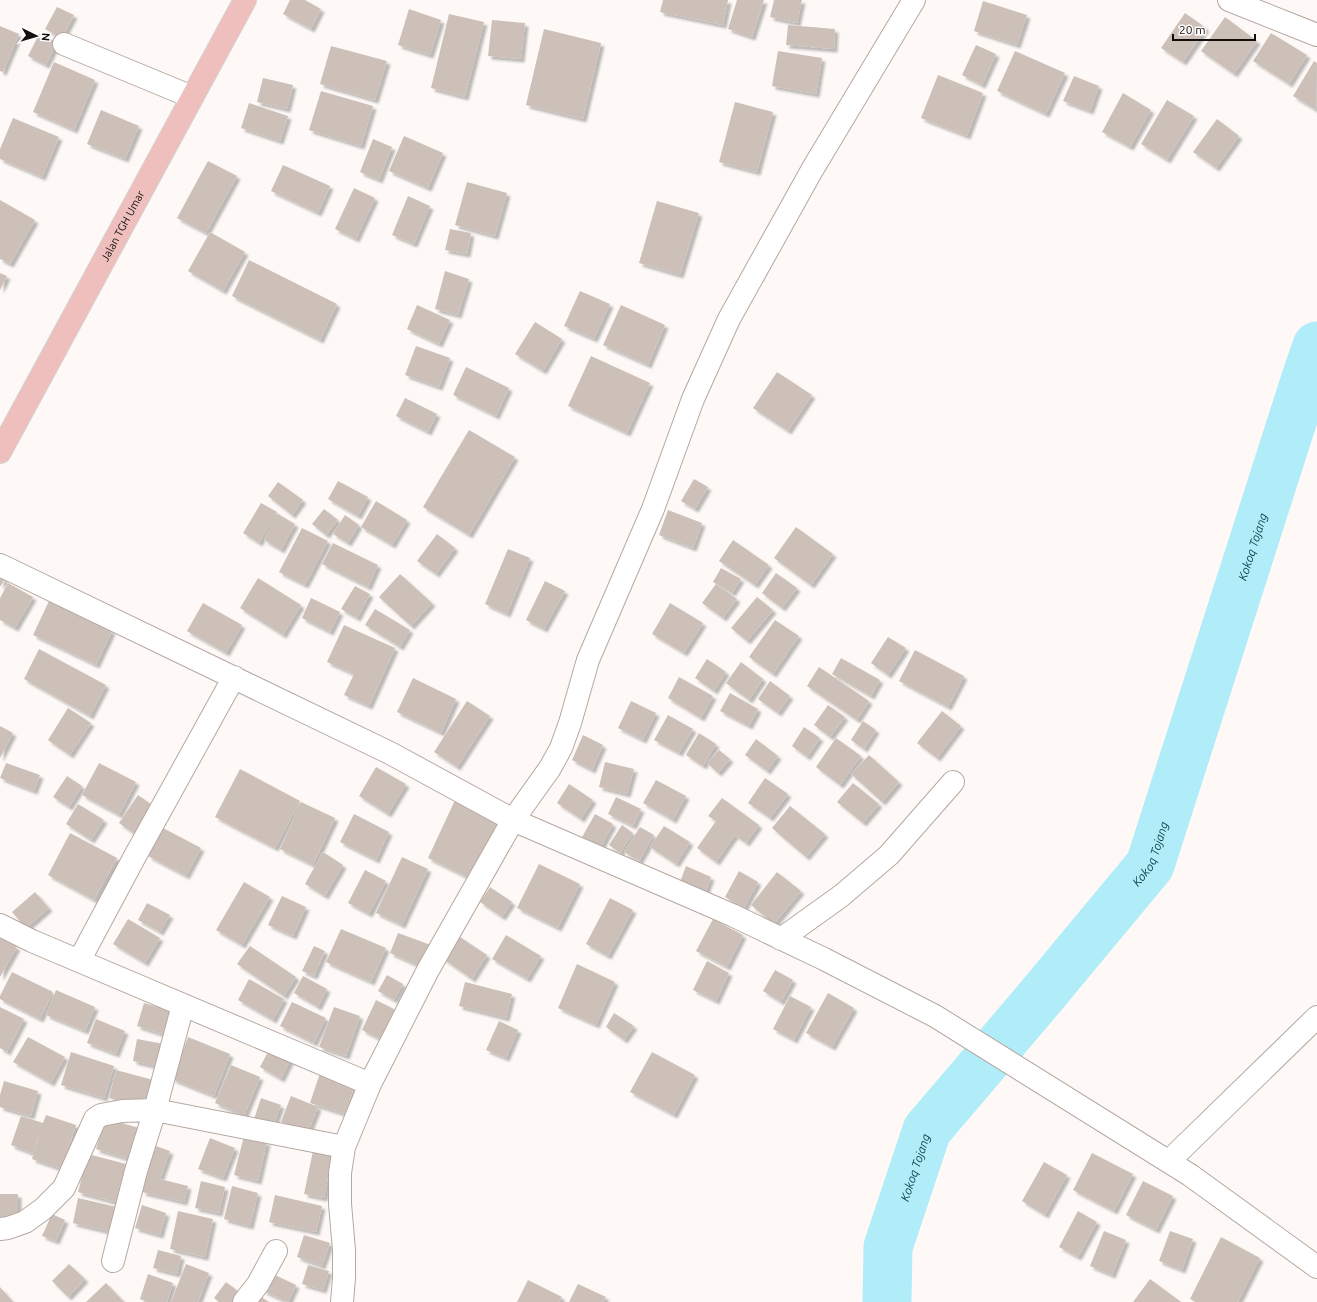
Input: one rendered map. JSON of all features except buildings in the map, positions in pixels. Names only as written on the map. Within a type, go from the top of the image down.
[{"type":"main road","name":"Jalan TGH Umar","points":[[0,452],[245,0]]},
{"type":"street","points":[[342,1302],[344,1250],[340,1204],[340,1173],[344,1147],[370,1084],[428,970],[512,820],[550,768],[561,748],[570,724],[588,660],[653,509],[693,399],[729,319],[812,170],[914,0]]},
{"type":"street","points":[[1229,0],[1317,35]]},
{"type":"street","points":[[64,44],[192,98]]},
{"type":"street","points":[[0,565],[390,753],[512,820],[732,915],[824,959],[935,1016],[1169,1161],[1317,1267]]},
{"type":"street","points":[[79,961],[234,677]]},
{"type":"street","points":[[781,939],[841,896],[889,855],[953,782]]},
{"type":"street","points":[[0,925],[32,941],[370,1084]]},
{"type":"street","points":[[113,1260],[134,1178],[155,1110],[183,1005]]},
{"type":"street","points":[[1169,1161],[1317,1016]]},
{"type":"street","points":[[0,1229],[25,1222],[43,1209],[64,1188],[95,1119],[101,1115],[122,1111],[155,1110],[344,1147]]},
{"type":"street","points":[[244,1302],[258,1284],[276,1251]]},
{"type":"waterway","name":"Kokoq Tojang","points":[[887,1302],[888,1247],[927,1130],[1150,865],[1317,346]]}]
